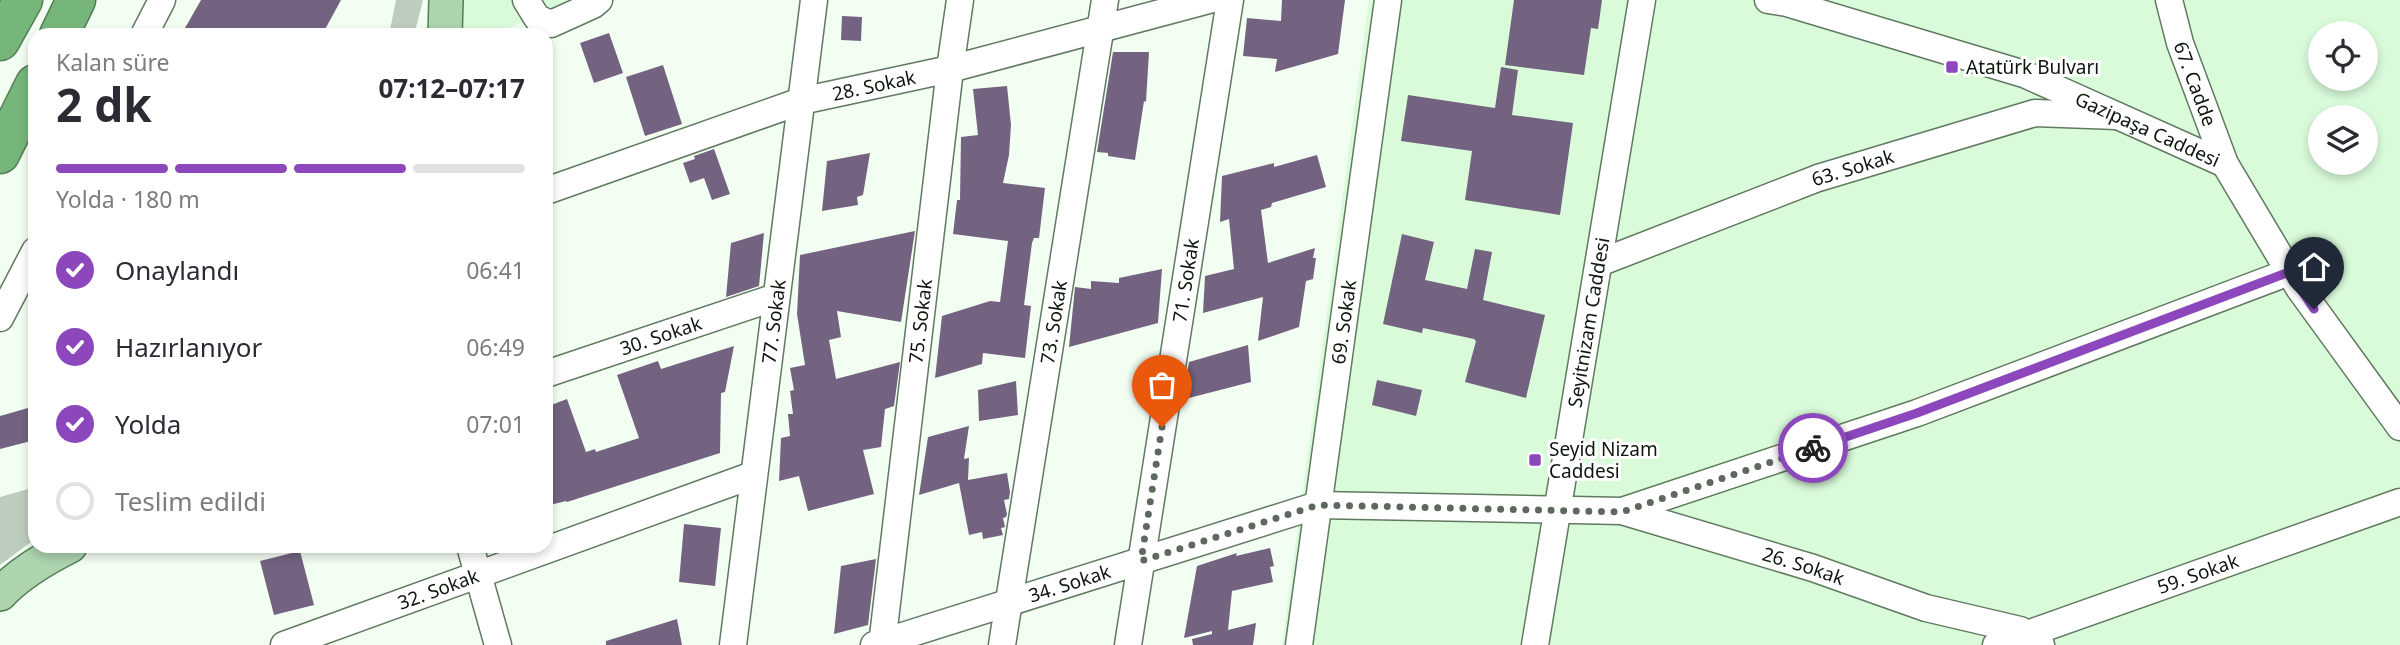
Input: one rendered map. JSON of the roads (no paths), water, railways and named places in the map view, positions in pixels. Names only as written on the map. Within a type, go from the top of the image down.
[{"type":"highway","points":[[0,41],[23,0]]},
{"type":"highway","points":[[62,28],[76,0]]},
{"type":"highway","points":[[0,154],[28,98]]},
{"type":"main road","points":[[445,28],[446,0]]},
{"type":"main road","points":[[0,594],[10,583],[56,553]]},
{"type":"street","points":[[148,28],[162,0]]},
{"type":"street","points":[[526,0],[537,18],[551,24],[599,0]]},
{"type":"street","name":"77. Sokak","points":[[733,645],[814,0]]},
{"type":"street","name":"75. Sokak","points":[[879,644],[960,0]]},
{"type":"street","name":"73. Sokak","points":[[1002,645],[1104,0]]},
{"type":"street","name":"28. Sokak","points":[[553,189],[801,101],[950,69],[1209,0]]},
{"type":"street","name":"71. Sokak","points":[[1128,645],[1230,0]]},
{"type":"street","name":"69. Sokak","points":[[1299,645],[1388,0]]},
{"type":"street","name":"Seyitnizam Caddesi","points":[[1535,645],[1642,0]]},
{"type":"street","name":"Gazipaşa Caddesi","points":[[1768,0],[1787,3],[2024,74],[2225,164],[2289,272],[2400,427]]},
{"type":"street","name":"67. Cadde","points":[[2169,0],[2180,43],[2225,164]]},
{"type":"street","name":"63. Sokak","points":[[1598,263],[1818,178],[2035,113],[2116,116]]},
{"type":"street","points":[[0,318],[28,264]]},
{"type":"street","points":[[1622,512],[1917,413],[2289,272]]},
{"type":"street","name":"30. Sokak","points":[[553,372],[776,297]]},
{"type":"street","name":"32. Sokak","points":[[553,547],[753,475]]},
{"type":"street","name":"59. Sokak","points":[[1996,645],[2033,640],[2400,502]]},
{"type":"street","name":"34. Sokak","points":[[879,644],[1318,505],[1558,509]]},
{"type":"street","name":"26. Sokak","points":[[1558,509],[1622,512],[1814,568],[1926,608],[2020,630],[2033,640]]},
{"type":"street","points":[[472,553],[498,645]]},
{"type":"street","name":"32. Sokak","points":[[284,645],[536,553]]},
{"type":"place","name":"Atatürk Bulvarı","points":[[1952,67]]},
{"type":"place","name":"Seyid Nizam Caddesi","points":[[1535,460]]}]
